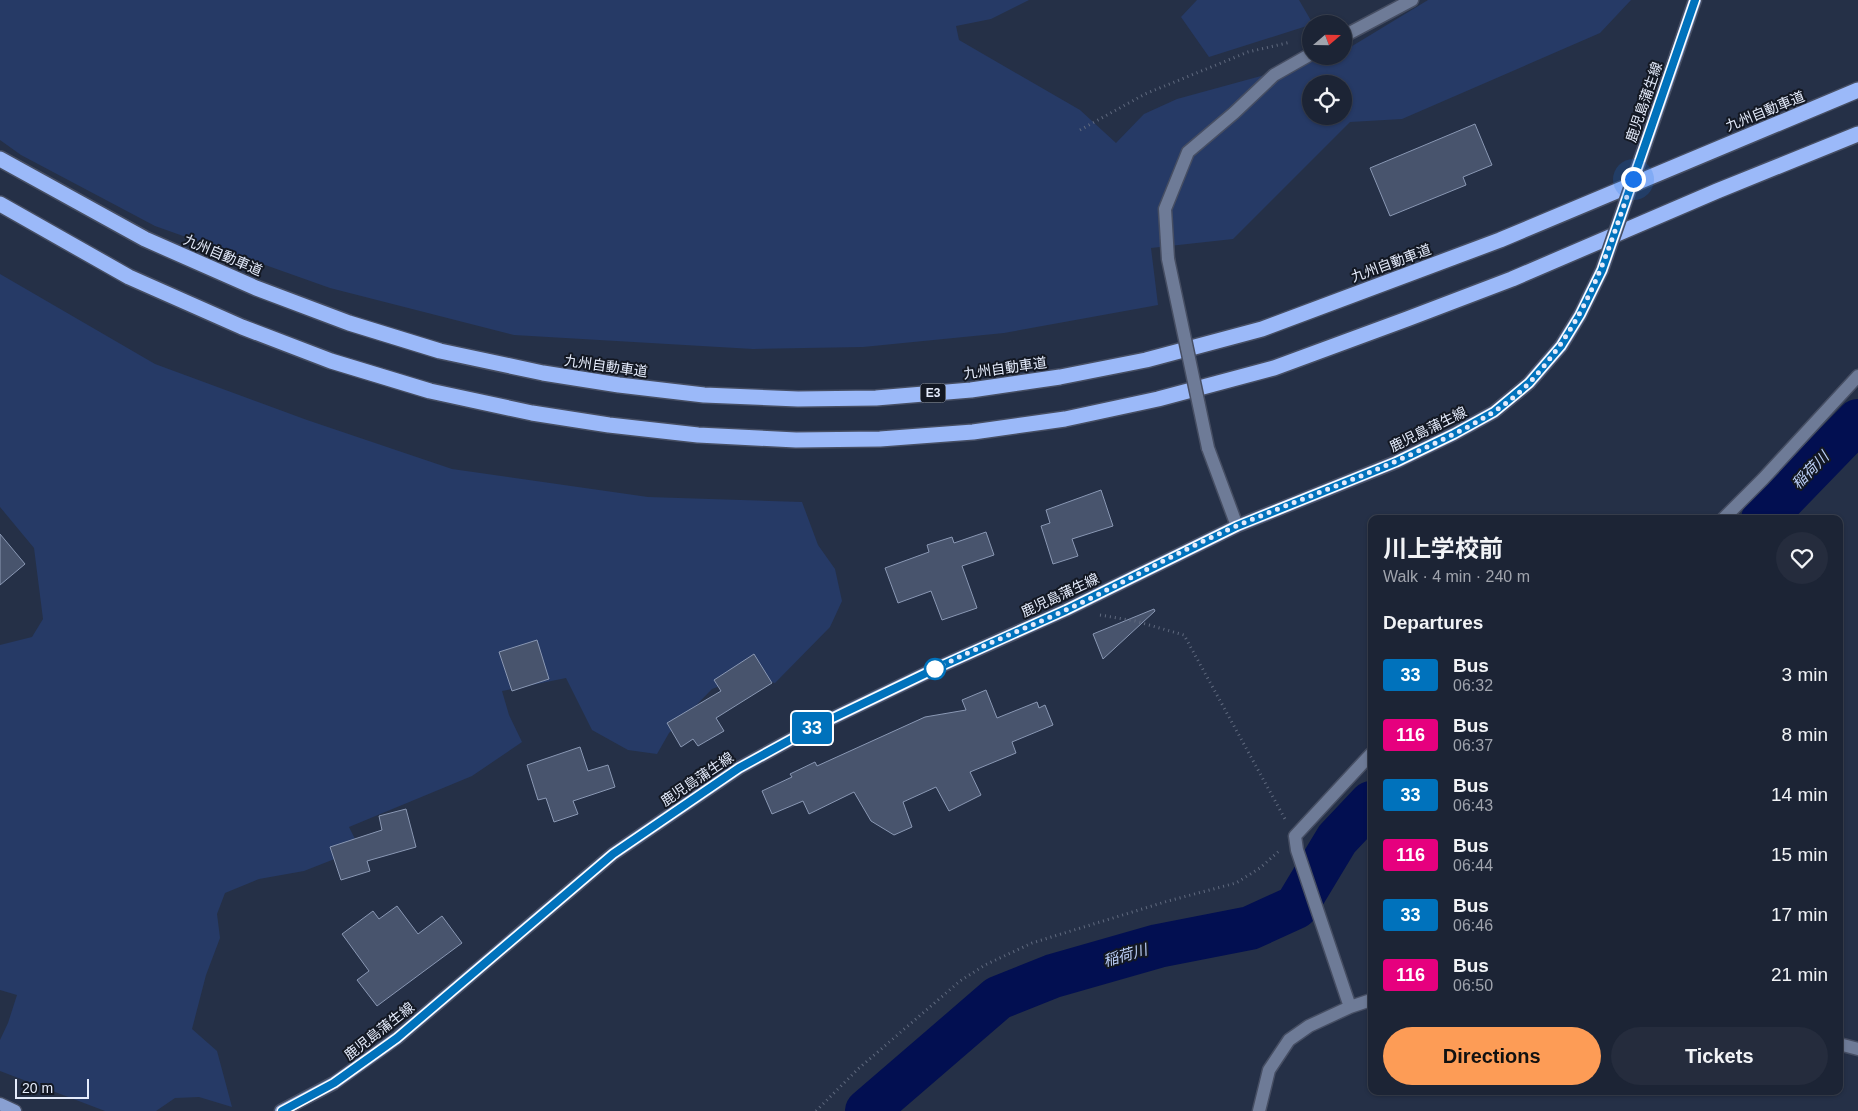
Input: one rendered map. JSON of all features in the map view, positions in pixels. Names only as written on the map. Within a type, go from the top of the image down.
[{"type":"highway","name":"九州自動車道","points":[[0,159],[145,239],[256,288],[349,323],[440,351],[543,373],[638,388],[723,396],[798,399],[876,398],[971,390],[1060,377],[1146,360],[1262,329],[1500,240],[1858,90]]},
{"type":"highway","points":[[0,204],[129,277],[242,327],[331,361],[430,391],[532,413],[698,436],[796,440],[880,438],[973,432],[1065,419],[1158,399],[1274,368],[1512,279],[1717,191],[1858,134]]},
{"type":"main road","name":"鹿児島蒲生線","points":[[282,1111],[334,1083],[397,1038],[613,854],[739,768],[810,729],[941,666],[1066,610],[1237,526],[1396,462],[1494,412],[1522,389],[1561,346],[1580,315],[1602,270],[1695,0]]},
{"type":"main road","points":[[0,1104],[15,1111]]},
{"type":"street","points":[[1352,31],[1380,15],[1412,0]]},
{"type":"street","points":[[1237,526],[1208,448],[1168,259],[1165,209],[1188,152],[1234,113],[1274,75],[1302,59]]},
{"type":"street","points":[[1727,515],[1858,376]]},
{"type":"street","points":[[1350,1007],[1297,850],[1295,836],[1368,757]]},
{"type":"street","points":[[1260,1111],[1269,1070],[1288,1040],[1309,1026],[1368,1001]]},
{"type":"street","points":[[1843,1045],[1858,1049]]},
{"type":"path","points":[[1080,130],[1144,94],[1248,52],[1293,42]]},
{"type":"path","points":[[816,1111],[873,1056],[960,981],[985,965],[1032,943],[1236,882],[1260,868],[1295,836],[1184,635],[1136,620],[1066,610]]},
{"type":"shaded area","points":[[0,0],[1029,0],[991,19],[956,26],[959,40],[1080,110],[1116,143],[1144,114],[1177,99],[1302,65],[1352,65],[1352,46],[1428,0],[1631,0],[1600,33],[1402,119],[1352,122],[1352,75],[1302,75],[1302,125],[1347,125],[1233,239],[1151,248],[1158,305],[1004,333],[863,347],[753,349],[514,335],[330,288],[155,226],[21,155],[0,140]]},
{"type":"shaded area","points":[[1197,0],[1299,0],[1308,15],[1302,15],[1302,27],[1209,57],[1181,17]]},
{"type":"shaded area","points":[[0,274],[155,364],[307,420],[452,469],[648,497],[802,502],[818,545],[835,569],[842,601],[830,627],[775,683],[749,675],[712,689],[669,733],[657,754],[628,750],[592,730],[566,678],[502,691],[509,715],[522,742],[472,776],[349,827],[360,849],[304,871],[259,879],[225,893],[217,914],[220,938],[206,975],[192,1029],[217,1051],[232,1107],[199,1097],[175,1098],[156,1111],[105,1111],[0,1071],[0,1040],[17,995],[0,990],[0,645],[32,637],[43,619],[34,548],[0,507]]},
{"type":"building","points":[[1475,124],[1492,165],[1463,177],[1466,185],[1390,216],[1370,168]]},
{"type":"building","points":[[1101,490],[1113,526],[1072,539],[1078,556],[1053,564],[1041,526],[1050,523],[1046,510]]},
{"type":"building","points":[[986,532],[994,555],[962,566],[977,608],[942,620],[931,591],[898,603],[885,568],[929,552],[927,545],[952,537],[954,543]]},
{"type":"building","points":[[0,534],[25,564],[0,585]]},
{"type":"building","points":[[1154,609],[1155,611],[1103,659],[1093,634]]},
{"type":"building","points":[[537,640],[549,679],[512,691],[499,652]]},
{"type":"building","points":[[754,654],[772,683],[716,718],[724,731],[698,746],[693,739],[681,747],[667,723],[721,691],[714,680]]},
{"type":"building","points":[[986,690],[997,718],[1037,702],[1039,708],[1045,705],[1053,725],[1012,742],[1016,753],[970,772],[981,795],[949,811],[936,787],[903,802],[912,827],[894,835],[871,821],[854,792],[809,814],[803,801],[772,814],[762,791],[792,777],[790,774],[815,762],[817,766],[925,717],[966,710],[962,700]]},
{"type":"building","points":[[580,747],[588,771],[608,765],[615,787],[573,801],[578,814],[554,822],[546,798],[538,800],[527,765]]},
{"type":"building","points":[[406,809],[416,847],[367,861],[370,871],[341,880],[330,847],[382,830],[379,816]]},
{"type":"building","points":[[397,906],[418,934],[442,916],[462,943],[377,1006],[357,980],[369,971],[342,934],[373,911],[379,919]]},
{"type":"waterway","name":"稲荷川","points":[[1767,515],[1858,421]]},
{"type":"waterway","name":"稲荷川","points":[[867,1111],[998,998],[1053,976],[1158,946],[1250,928],[1296,907],[1337,839],[1368,806]]},
{"type":"bus line","name":"33","points":[[282,1111],[334,1083],[397,1038],[613,854],[739,768],[810,729],[941,666],[1066,610],[1237,526],[1396,462],[1494,412],[1529,383],[1561,346],[1580,315],[1602,270],[1695,0]]},
{"type":"route","points":[[935,669],[1066,610],[1237,526],[1396,462],[1494,412],[1529,383],[1561,346],[1580,315],[1602,270],[1633,179]]}]
